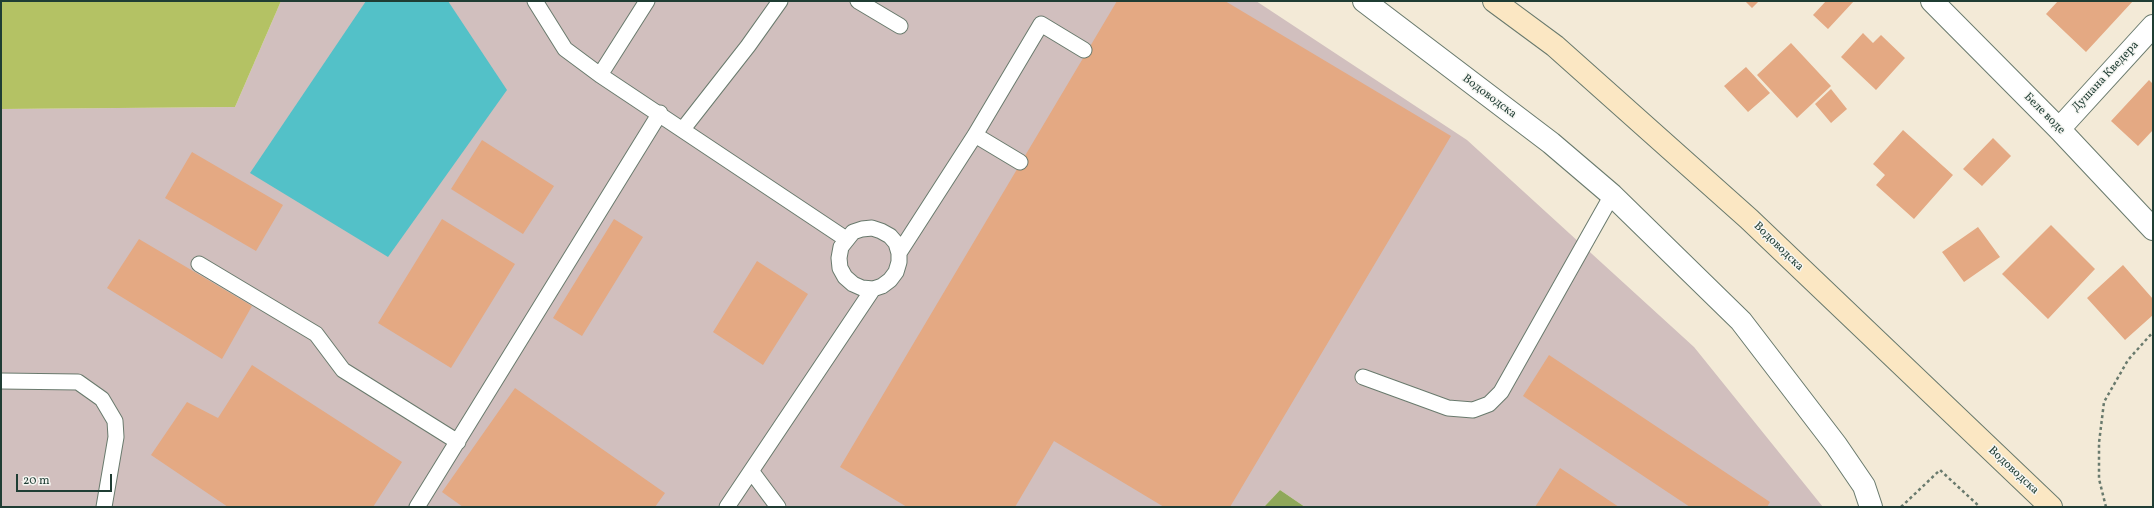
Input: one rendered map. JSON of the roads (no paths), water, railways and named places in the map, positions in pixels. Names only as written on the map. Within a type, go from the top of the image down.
[{"type":"main road","name":"Водоводска","points":[[1494,1],[1555,46],[1749,219],[2051,507]]},
{"type":"street","name":"Водоводска","points":[[1364,1],[1551,143],[1612,195],[1741,320],[1836,445],[1864,486],[1871,507]]},
{"type":"street","name":"Беле воде","points":[[1932,1],[2059,129],[2153,230]]},
{"type":"street","name":"Душана Кведера","points":[[2059,129],[2153,26]]},
{"type":"lane","points":[[535,1],[565,49],[600,75],[660,113],[846,239]]},
{"type":"lane","points":[[600,75],[647,1]]},
{"type":"lane","points":[[683,129],[748,46],[780,1]]},
{"type":"lane","points":[[858,1],[900,26]]},
{"type":"lane","points":[[899,253],[975,135],[1040,24],[1084,50]]},
{"type":"lane","points":[[417,507],[660,113]]},
{"type":"lane","points":[[975,135],[1020,162]]},
{"type":"lane","points":[[1364,378],[1448,408],[1473,410],[1490,404],[1501,392],[1612,195]]},
{"type":"lane","points":[[872,228],[890,236],[899,253],[899,262],[896,272],[882,286],[873,289],[862,288],[853,284],[840,268],[839,258],[841,247],[853,232],[862,229],[872,228]]},
{"type":"lane","points":[[199,264],[316,334],[343,370],[458,442]]},
{"type":"lane","points":[[727,507],[752,472],[873,289]]},
{"type":"lane","points":[[1,381],[78,382],[102,398],[115,421],[116,437],[104,507]]},
{"type":"lane","points":[[752,472],[778,507]]},
{"type":"water","points":[[366,1],[448,1],[507,90],[388,257],[250,173]]}]
